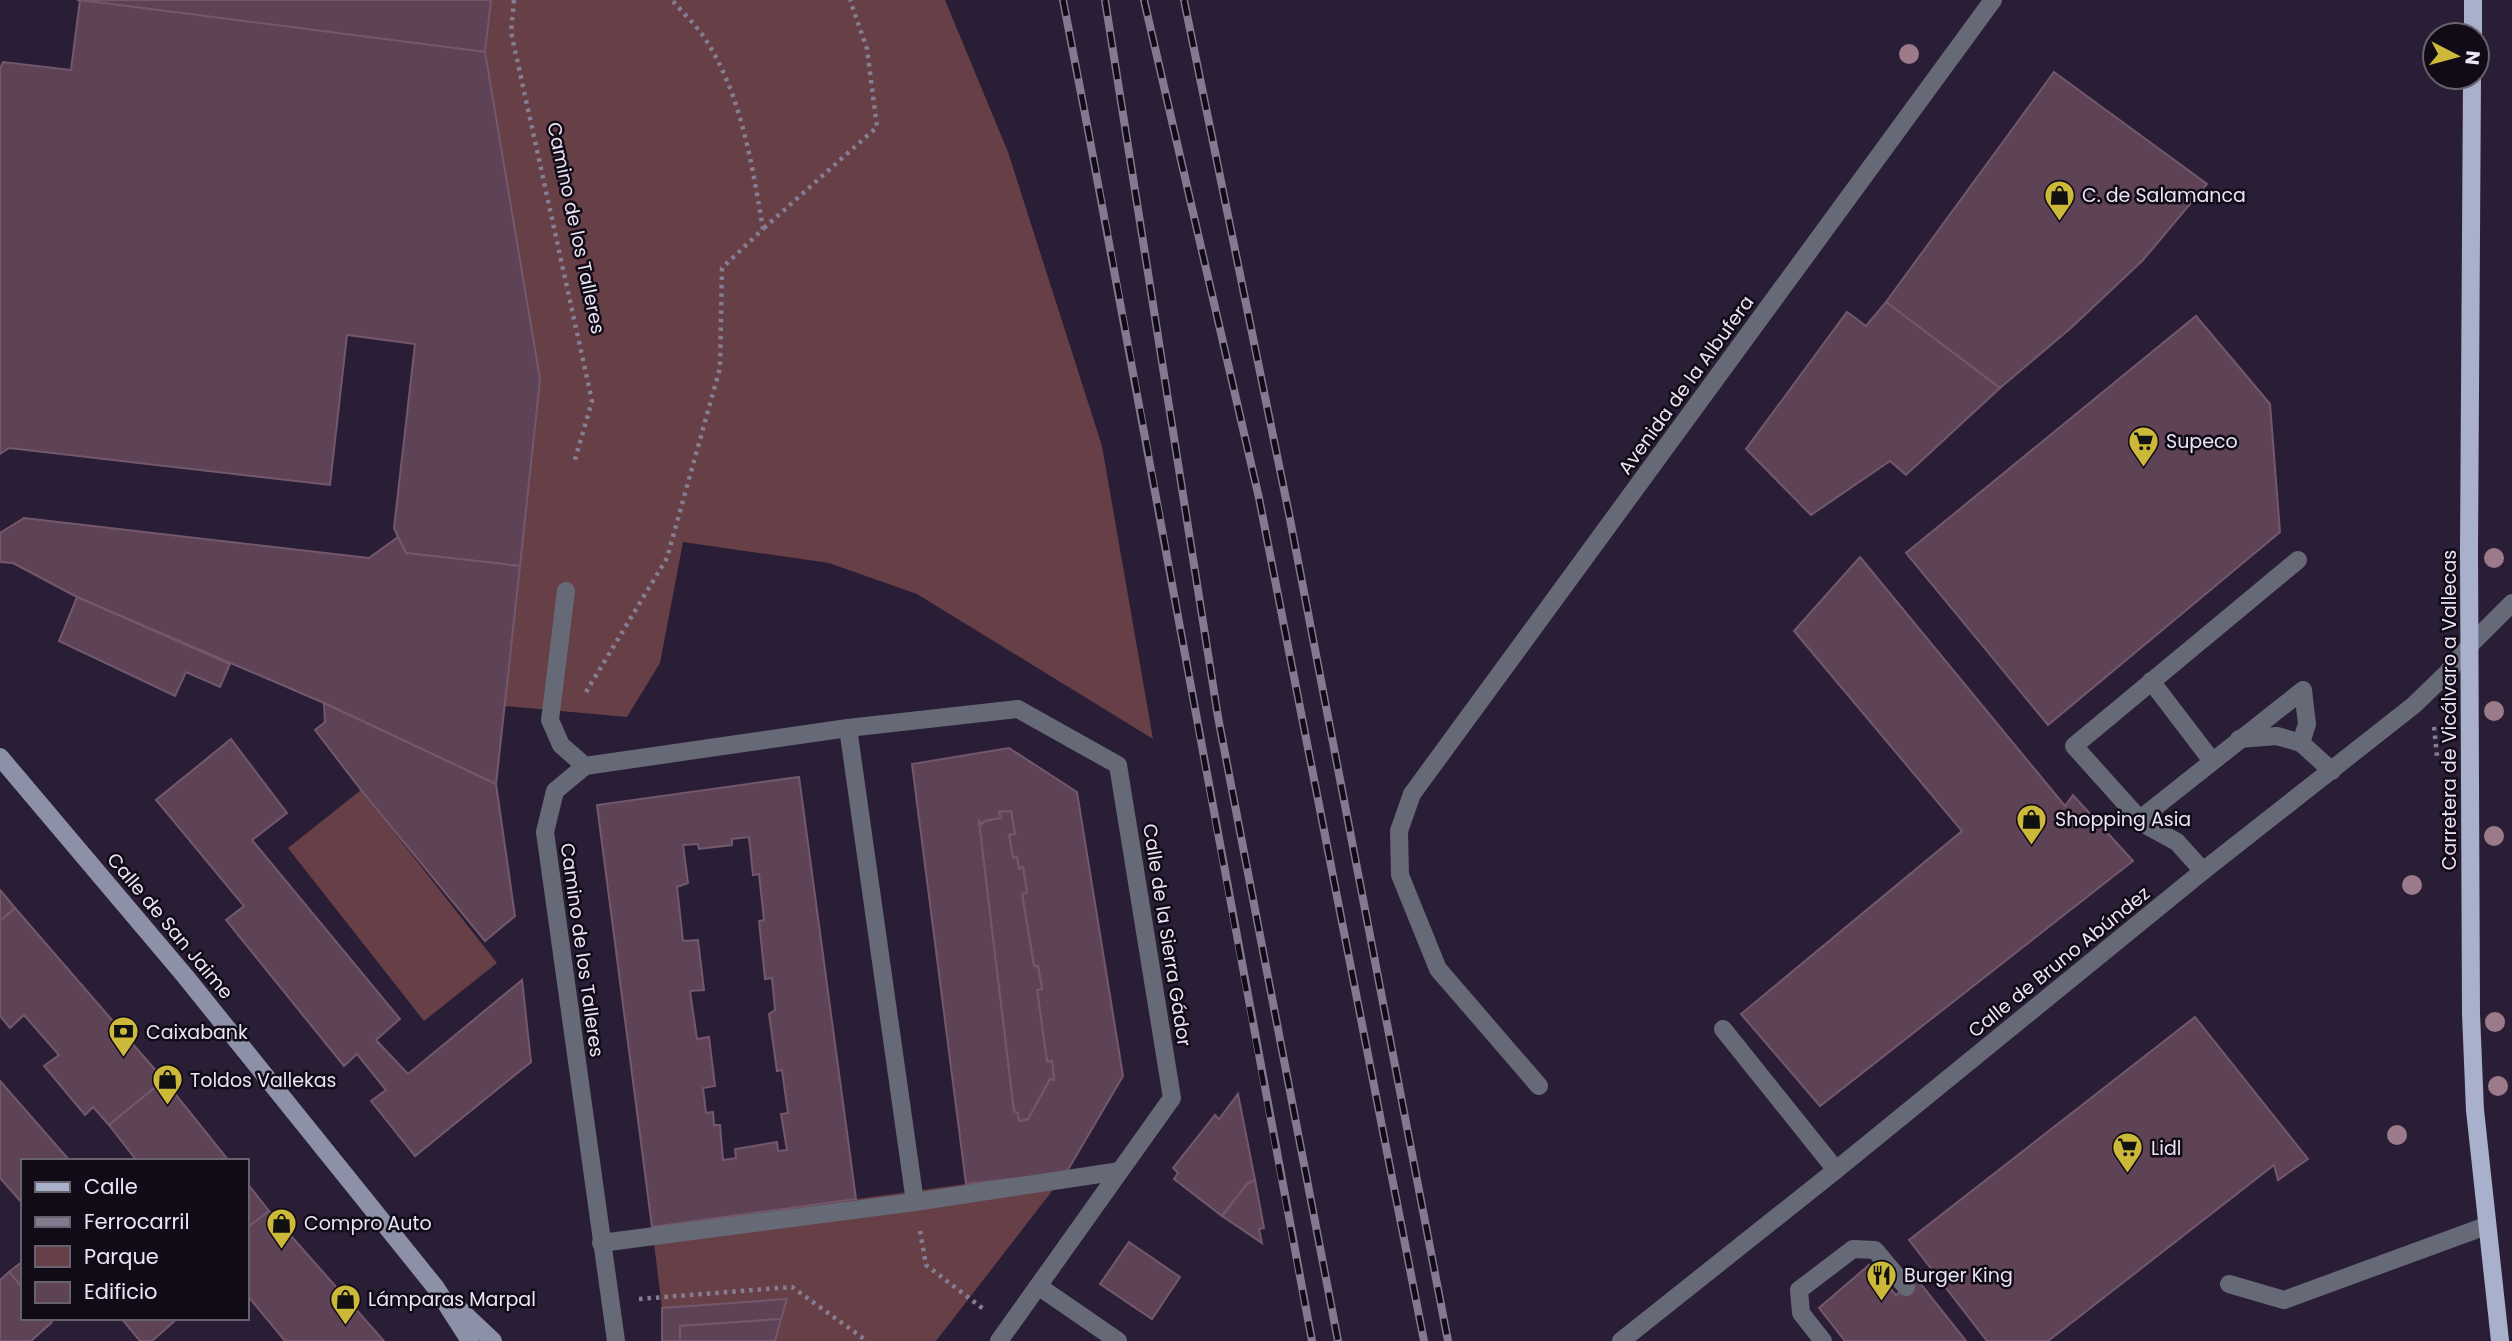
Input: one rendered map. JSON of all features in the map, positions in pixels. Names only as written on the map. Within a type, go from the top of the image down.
[{"type":"main road","points":[[2473,0],[2473,21]]},
{"type":"main road","name":"Carretera de Vicálvaro a Vallecas","points":[[2472,91],[2472,1038],[2475,1110],[2500,1341]]},
{"type":"main road","name":"Calle de San Jaime","points":[[0,757],[185,976],[436,1288],[470,1341]]},
{"type":"main road","name":"Calle de San Jaime","points":[[436,1288],[493,1341]]},
{"type":"street","name":"Avenida de la Albufera","points":[[1539,1086],[1438,969],[1400,875],[1399,831],[1412,794],[1993,0]]},
{"type":"street","points":[[2203,871],[2177,842],[2144,824],[2074,746],[2298,560]]},
{"type":"street","points":[[566,592],[550,720],[561,745],[585,766]]},
{"type":"street","name":"Calle de Bruno Abúndez","points":[[1620,1341],[2430,690],[2512,603]]},
{"type":"street","points":[[2151,681],[2213,761]]},
{"type":"street","points":[[2140,819],[2303,690],[2307,724],[2301,743]]},
{"type":"street","name":"Calle de la Sierra Gádor","points":[[585,766],[848,728],[1018,709],[1118,765],[1172,1098],[1003,1334]]},
{"type":"street","points":[[848,728],[915,1202]]},
{"type":"street","points":[[2239,739],[2277,736],[2301,743],[2332,771]]},
{"type":"street","name":"Camino de los Talleres","points":[[585,766],[555,791],[545,832],[616,1341]]},
{"type":"street","points":[[1723,1029],[1836,1170]]},
{"type":"street","points":[[601,1243],[915,1202],[1120,1171]]},
{"type":"street","points":[[2229,1284],[2284,1300],[2486,1226]]},
{"type":"street","points":[[1823,1341],[1801,1313],[1799,1290],[1853,1249],[1875,1250],[1906,1287]]},
{"type":"street","points":[[1038,1286],[1118,1341]]},
{"type":"path","name":"Camino de los Talleres","points":[[514,0],[511,32],[592,401],[574,463]]},
{"type":"path","points":[[672,0],[704,37],[735,99],[756,184],[763,229]]},
{"type":"path","points":[[585,693],[667,558],[720,368],[722,268],[877,127],[867,49],[849,0]]},
{"type":"path","points":[[915,1202],[926,1265],[1003,1334]]},
{"type":"path","points":[[610,1302],[792,1287],[867,1341]]},
{"type":"green space","points":[[491,0],[945,0],[1008,152],[1102,446],[1153,739],[917,594],[829,563],[683,542],[660,663],[627,717],[505,706],[540,379],[485,52]]},
{"type":"green space","points":[[361,790],[497,963],[424,1021],[288,848]]},
{"type":"green space","points":[[1066,1173],[936,1341],[775,1341],[786,1299],[662,1308],[652,1227]]},
{"type":"building","points":[[77,0],[491,0],[485,52]]},
{"type":"building","points":[[80,0],[485,52],[540,379],[520,566],[406,553],[398,537],[394,528],[415,344],[347,335],[330,485],[9,448],[0,454],[0,69],[3,62],[71,70]]},
{"type":"building","name":"C. de Salamanca","points":[[2054,72],[2207,184],[2143,260],[2072,327],[2000,388],[1886,302]]},
{"type":"building","points":[[1886,302],[2000,388],[1906,475],[1890,461],[1811,515],[1746,449],[1847,312],[1866,326]]},
{"type":"building","name":"Supeco","points":[[2196,316],[2270,404],[2280,532],[2048,725],[1906,553]]},
{"type":"building","points":[[24,518],[369,558],[398,537],[406,553],[520,566],[496,784],[324,703],[77,597],[13,563],[0,562],[0,533]]},
{"type":"building","name":"Shopping Asia","points":[[1860,557],[2065,806],[2073,795],[2133,861],[1820,1106],[1741,1014],[1962,831],[1794,631]]},
{"type":"building","points":[[77,597],[230,664],[220,687],[186,672],[175,696],[59,641]]},
{"type":"building","points":[[324,703],[496,784],[515,916],[485,941],[315,730],[325,722]]},
{"type":"building","points":[[231,739],[287,813],[252,840],[400,1019],[376,1040],[408,1074],[522,980],[531,1062],[415,1156],[371,1101],[386,1090],[357,1054],[344,1066],[226,920],[244,906],[156,800]]},
{"type":"building","points":[[1009,748],[1077,792],[1123,1076],[1066,1173],[966,1184],[912,764]],"holes":[[[1011,811],[1015,834],[1009,835],[1013,858],[1017,857],[1019,869],[1023,867],[1027,893],[1022,894],[1034,966],[1038,966],[1042,989],[1037,990],[1047,1062],[1052,1061],[1054,1080],[1050,1079],[1028,1119],[1019,1121],[1018,1113],[1014,1111],[979,821],[982,824],[1001,818],[999,812]]]},
{"type":"building","points":[[799,777],[856,1199],[652,1227],[597,805]],"holes":[[[749,837],[753,875],[759,874],[764,920],[759,921],[765,979],[772,978],[775,1010],[769,1014],[777,1071],[782,1070],[788,1113],[781,1114],[787,1150],[778,1151],[777,1142],[735,1149],[736,1158],[723,1160],[720,1125],[714,1125],[713,1112],[706,1113],[703,1088],[715,1086],[709,1037],[697,1039],[690,991],[704,990],[698,940],[683,941],[677,887],[688,883],[683,845],[698,844],[699,849],[732,845],[732,839]]]},
{"type":"building","points":[[1011,811],[1015,834],[1009,835],[1013,858],[1017,857],[1019,869],[1023,867],[1027,893],[1022,894],[1034,966],[1038,966],[1042,989],[1037,990],[1047,1062],[1052,1061],[1054,1080],[1050,1079],[1028,1119],[1019,1121],[1018,1113],[1014,1111],[979,821],[982,824],[1001,818],[999,812]]},
{"type":"building","points":[[0,890],[15,908],[0,921]]},
{"type":"building","points":[[15,908],[164,1080],[109,1125],[93,1107],[85,1115],[44,1066],[59,1055],[24,1015],[10,1028],[0,1016],[0,921]]},
{"type":"building","name":"Lidl","points":[[2195,1017],[2308,1159],[2278,1180],[2274,1165],[2048,1341],[1987,1341],[1909,1240]]},
{"type":"building","points":[[164,1080],[227,1159],[135,1159],[109,1125]]},
{"type":"building","points":[[0,1081],[68,1159],[21,1159],[21,1202],[0,1178]]},
{"type":"building","points":[[1238,1094],[1255,1180],[1247,1184],[1222,1216],[1174,1179],[1178,1173],[1173,1168],[1215,1115],[1219,1119]]},
{"type":"building","points":[[1255,1180],[1264,1228],[1259,1229],[1262,1243],[1222,1216],[1247,1184]]},
{"type":"building","points":[[248,1184],[269,1211],[248,1227]]},
{"type":"building","points":[[269,1211],[384,1341],[285,1341],[248,1296],[248,1227]]},
{"type":"building","points":[[1129,1242],[1180,1277],[1152,1319],[1100,1284]]},
{"type":"building","points":[[21,1263],[21,1286],[9,1272]]},
{"type":"building","name":"Burger King","points":[[1869,1265],[1896,1295],[1916,1278],[1966,1341],[1845,1341],[1819,1308]]},
{"type":"building","points":[[9,1272],[21,1286],[21,1320],[52,1322],[31,1341],[0,1341],[0,1280]]},
{"type":"building","points":[[787,1299],[781,1319],[680,1326],[680,1341],[662,1341],[662,1308]]},
{"type":"building","points":[[781,1319],[775,1341],[680,1341],[680,1326]]},
{"type":"building","points":[[123,1320],[176,1320],[152,1341],[140,1341]]},
{"type":"railway","points":[[1063,0],[1312,1341]]},
{"type":"railway","points":[[1105,0],[1218,717],[1338,1341]]},
{"type":"railway","points":[[1144,0],[1259,498],[1424,1341]]},
{"type":"railway","points":[[1184,0],[1289,514],[1448,1341]]},
{"type":"place","name":"C. de Salamanca","points":[[2059,222]]},
{"type":"place","name":"Supeco","points":[[2143,468]]},
{"type":"place","name":"Shopping Asia","points":[[2032,846]]},
{"type":"place","name":"Caixabank","points":[[123,1059]]},
{"type":"place","name":"Toldos Vallekas","points":[[167,1107]]},
{"type":"place","name":"Lidl","points":[[2128,1175]]},
{"type":"place","name":"Compro Auto","points":[[281,1250]]},
{"type":"place","name":"Burger King","points":[[1881,1302]]},
{"type":"place","name":"Lámparas Marpal","points":[[345,1326]]}]
